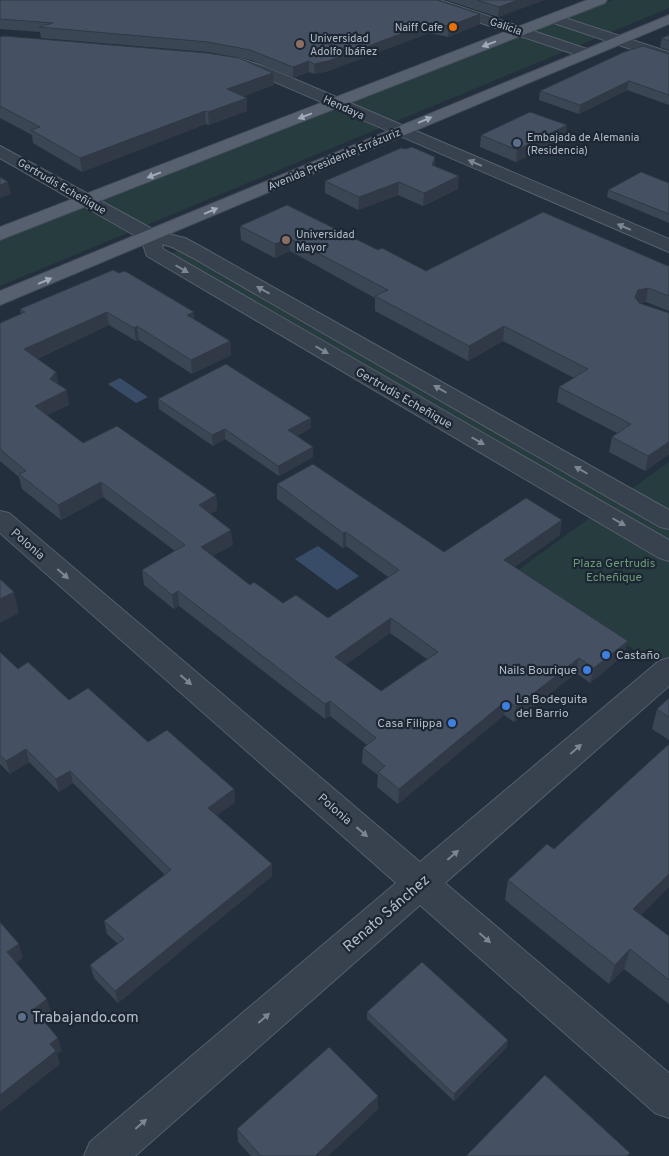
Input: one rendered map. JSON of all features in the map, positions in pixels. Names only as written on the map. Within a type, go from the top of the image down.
[{"type":"main road","points":[[0,234],[600,0]]},
{"type":"main road","name":"Avenida Presidente Errázuriz","points":[[0,299],[669,19]]},
{"type":"street","name":"Galicia","points":[[426,0],[585,53]]},
{"type":"street","points":[[553,18],[669,57]]},
{"type":"street","name":"Hendaya","points":[[227,61],[260,70],[669,246]]},
{"type":"street","name":"Gertrudis Echeñique","points":[[0,151],[150,236],[178,242],[200,254],[669,521]]},
{"type":"street","name":"Gertrudis Echeñique","points":[[150,236],[154,252],[669,552]]},
{"type":"street","name":"Polonia","points":[[0,519],[669,1099]]},
{"type":"street","name":"Renato Sánchez","points":[[104,1156],[669,669]]},
{"type":"green space","points":[[612,0],[669,0],[669,8],[0,286],[0,241]]},
{"type":"green space","name":"Plaza Gertrudis Echeñique","points":[[180,250],[616,500],[669,462],[669,672],[514,573],[606,506],[171,253]]},
{"type":"water","points":[[120,378],[148,397],[136,403],[108,384]]},
{"type":"water","points":[[318,546],[359,576],[337,590],[295,559]]},
{"type":"building","points":[[0,0],[437,0],[480,14],[449,26],[430,23],[328,61],[314,64],[309,61],[293,67],[250,50],[208,42],[39,27],[53,23],[0,19]]},
{"type":"building","points":[[477,0],[518,0],[499,7]]},
{"type":"building","points":[[669,35],[669,41],[662,38]]},
{"type":"building","points":[[0,37],[207,53],[239,58],[273,73],[227,89],[247,98],[208,112],[205,111],[80,158],[31,130],[40,127],[0,106]]},
{"type":"building","points":[[643,46],[669,54],[669,95],[629,81],[580,105],[540,91],[624,52]]},
{"type":"building","points":[[530,112],[567,125],[517,150],[481,135]]},
{"type":"building","points":[[412,147],[435,157],[432,165],[459,176],[424,193],[399,182],[359,197],[325,181],[401,148]]},
{"type":"building","points":[[641,172],[669,183],[669,214],[608,190]]},
{"type":"building","points":[[0,177],[8,182],[0,185]]},
{"type":"building","points":[[287,205],[378,250],[382,248],[426,271],[543,212],[669,265],[669,296],[648,288],[638,290],[635,297],[639,303],[669,313],[669,442],[648,456],[612,437],[631,424],[559,387],[588,369],[504,326],[469,346],[375,296],[388,290],[289,238],[275,244],[240,226]]},
{"type":"building","points":[[113,270],[119,273],[125,271],[194,312],[187,315],[230,341],[191,360],[137,326],[134,328],[107,312],[24,349],[56,372],[50,379],[67,390],[35,406],[83,443],[117,426],[216,495],[199,505],[231,530],[201,547],[250,585],[254,582],[283,603],[296,595],[328,618],[399,570],[346,532],[343,533],[277,484],[313,464],[444,552],[526,498],[562,520],[504,560],[628,641],[594,668],[579,658],[516,707],[507,700],[399,789],[378,772],[385,766],[363,748],[376,738],[330,701],[325,704],[178,591],[172,595],[142,570],[185,545],[101,482],[58,505],[19,474],[26,471],[0,449],[0,323],[25,312],[20,309]],"holes":[[[391,618],[438,652],[381,691],[335,657]]]},
{"type":"building","points":[[226,364],[311,418],[288,430],[313,447],[278,466],[225,429],[212,435],[158,399]]},
{"type":"building","points":[[0,579],[14,592],[0,599]]},
{"type":"building","points":[[0,652],[18,669],[28,662],[69,700],[88,688],[148,742],[167,730],[234,789],[208,808],[272,864],[115,991],[90,965],[124,939],[104,921],[171,870],[70,771],[56,779],[26,749],[6,761],[0,755]]},
{"type":"building","points":[[669,698],[669,717],[657,709]]},
{"type":"building","points":[[669,744],[669,874],[633,909],[669,936],[669,980],[630,949],[615,965],[508,880],[547,844],[554,849]]},
{"type":"building","name":"Trabajando.com","points":[[0,922],[19,944],[7,952],[47,999],[34,1009],[58,1038],[50,1044],[56,1051],[0,1095]]},
{"type":"building","points":[[422,962],[508,1040],[454,1094],[367,1012]]},
{"type":"building","points":[[329,1047],[378,1096],[315,1156],[261,1156],[237,1129]]},
{"type":"building","points":[[545,1075],[630,1153],[627,1156],[466,1156]]},
{"type":"place","name":"Naiff Cafe","points":[[453,27]]},
{"type":"place","name":"Universidad Adolfo Ibáñez","points":[[300,44]]},
{"type":"place","name":"Embajada de Alemania (Residencia)","points":[[517,143]]},
{"type":"place","name":"Universidad Mayor","points":[[286,240]]},
{"type":"place","name":"Castaño","points":[[606,655]]},
{"type":"place","name":"Nails Bourique","points":[[587,670]]},
{"type":"place","name":"La Bodeguita del Barrio","points":[[506,706]]},
{"type":"place","name":"Casa Filippa","points":[[452,723]]},
{"type":"place","name":"Trabajando.com","points":[[22,1017]]}]
